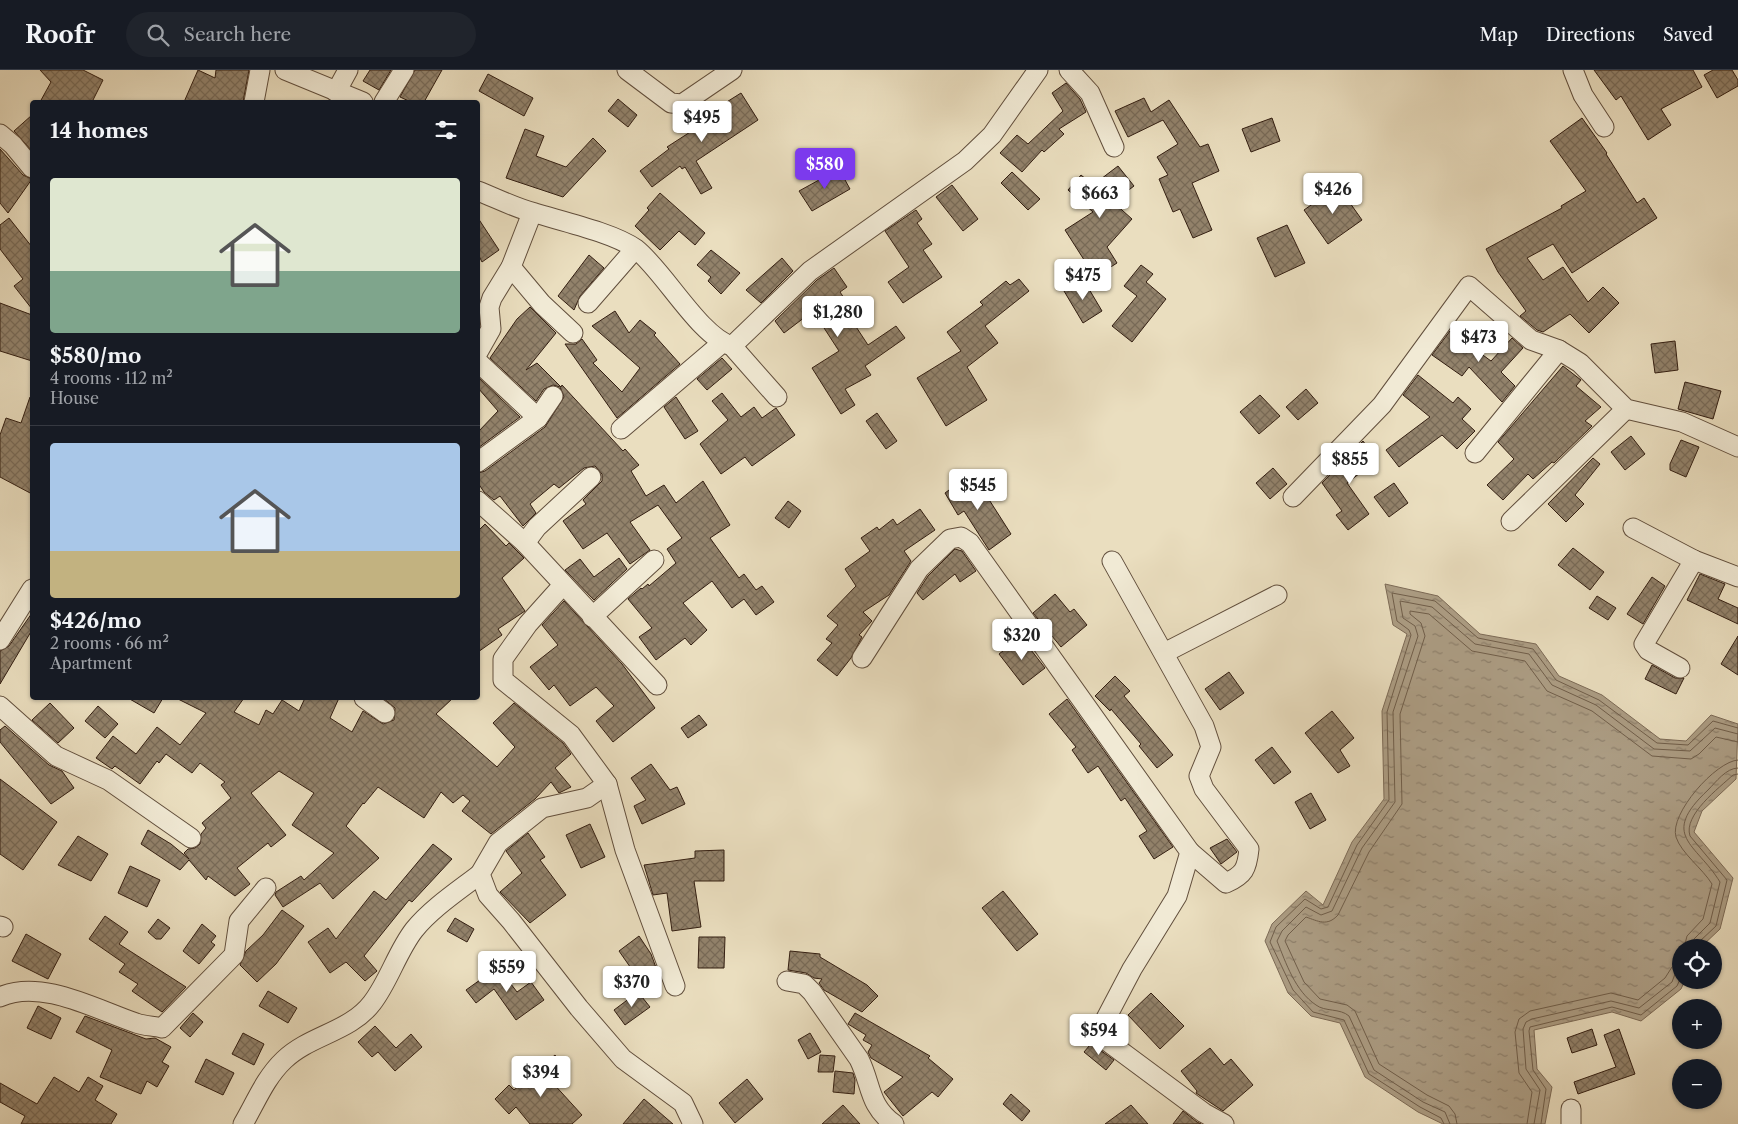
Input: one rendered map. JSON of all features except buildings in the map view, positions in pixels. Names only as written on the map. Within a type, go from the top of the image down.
[{"type":"street","points":[[254,100],[260,70]]},
{"type":"street","points":[[336,92],[348,70]]},
{"type":"street","points":[[385,100],[404,70]]},
{"type":"street","points":[[627,70],[671,104],[682,104],[732,70]]},
{"type":"street","points":[[621,429],[727,344],[810,271],[965,161],[992,135],[1038,70]]},
{"type":"street","points":[[1069,70],[1090,93],[1114,147]]},
{"type":"street","points":[[1573,70],[1583,96],[1604,126]]},
{"type":"street","points":[[295,72],[357,100]]},
{"type":"street","points":[[0,134],[13,145],[30,166]]},
{"type":"street","points":[[480,192],[532,213],[574,224],[635,249],[777,397]]},
{"type":"street","points":[[480,350],[491,329],[489,307],[492,298],[511,267],[532,213]]},
{"type":"street","points":[[588,304],[635,249]]},
{"type":"street","points":[[511,267],[542,304],[573,333]]},
{"type":"street","points":[[1293,497],[1382,404],[1469,286],[1531,340],[1559,350],[1580,363],[1626,409],[1682,422],[1738,447]]},
{"type":"street","points":[[1475,453],[1559,350]]},
{"type":"street","points":[[480,364],[538,418]]},
{"type":"street","points":[[480,461],[538,418],[553,396]]},
{"type":"street","points":[[1511,521],[1626,409]]},
{"type":"street","points":[[524,543],[537,527],[591,477]]},
{"type":"street","points":[[480,502],[524,543],[657,685]]},
{"type":"street","points":[[1633,528],[1694,560],[1738,577]]},
{"type":"street","points":[[862,658],[919,569],[950,539],[961,537],[970,543],[1019,610],[1190,852],[1226,883],[1240,877],[1248,864],[1249,849],[1204,790],[1199,776],[1211,747],[1204,726],[1112,561]]},
{"type":"street","points":[[592,617],[654,560]]},
{"type":"street","points":[[1680,668],[1648,650],[1644,644],[1694,560]]},
{"type":"street","points":[[563,585],[528,624],[503,659],[503,680],[571,734],[607,784],[625,850],[675,986]]},
{"type":"street","points":[[0,640],[30,591]]},
{"type":"street","points":[[1164,653],[1277,595]]},
{"type":"street","points":[[367,700],[385,713]]},
{"type":"street","points":[[0,706],[56,756],[108,780],[191,838]]},
{"type":"street","points":[[243,1124],[268,1079],[284,1060],[307,1044],[359,1016],[373,1002],[414,930],[440,905],[480,874],[498,843],[542,808],[587,798],[607,784]]},
{"type":"street","points":[[1190,852],[1177,896],[1132,969],[1102,1026],[1107,1041],[1204,1113],[1224,1124]]},
{"type":"street","points":[[480,874],[488,895],[511,921],[579,1008],[623,1059],[683,1103],[693,1124]]},
{"type":"street","points":[[0,997],[34,992],[61,995],[138,1024],[162,1028],[234,955],[239,921],[266,888]]},
{"type":"street","points":[[787,981],[804,984],[812,992],[859,1059],[865,1070],[870,1093],[878,1110],[894,1124]]},
{"type":"water","points":[[1385,584],[1438,596],[1480,634],[1536,644],[1559,676],[1602,695],[1660,739],[1686,741],[1711,715],[1738,724],[1736,779],[1702,811],[1694,832],[1733,878],[1720,929],[1709,939],[1672,939],[1672,989],[1681,989],[1641,1021],[1612,1012],[1534,1030],[1537,1069],[1552,1087],[1545,1124],[1443,1124],[1418,1112],[1365,1077],[1340,1023],[1311,1016],[1288,993],[1265,941],[1272,924],[1306,891],[1323,905],[1352,842],[1384,799],[1382,711],[1407,634],[1393,625]]}]
